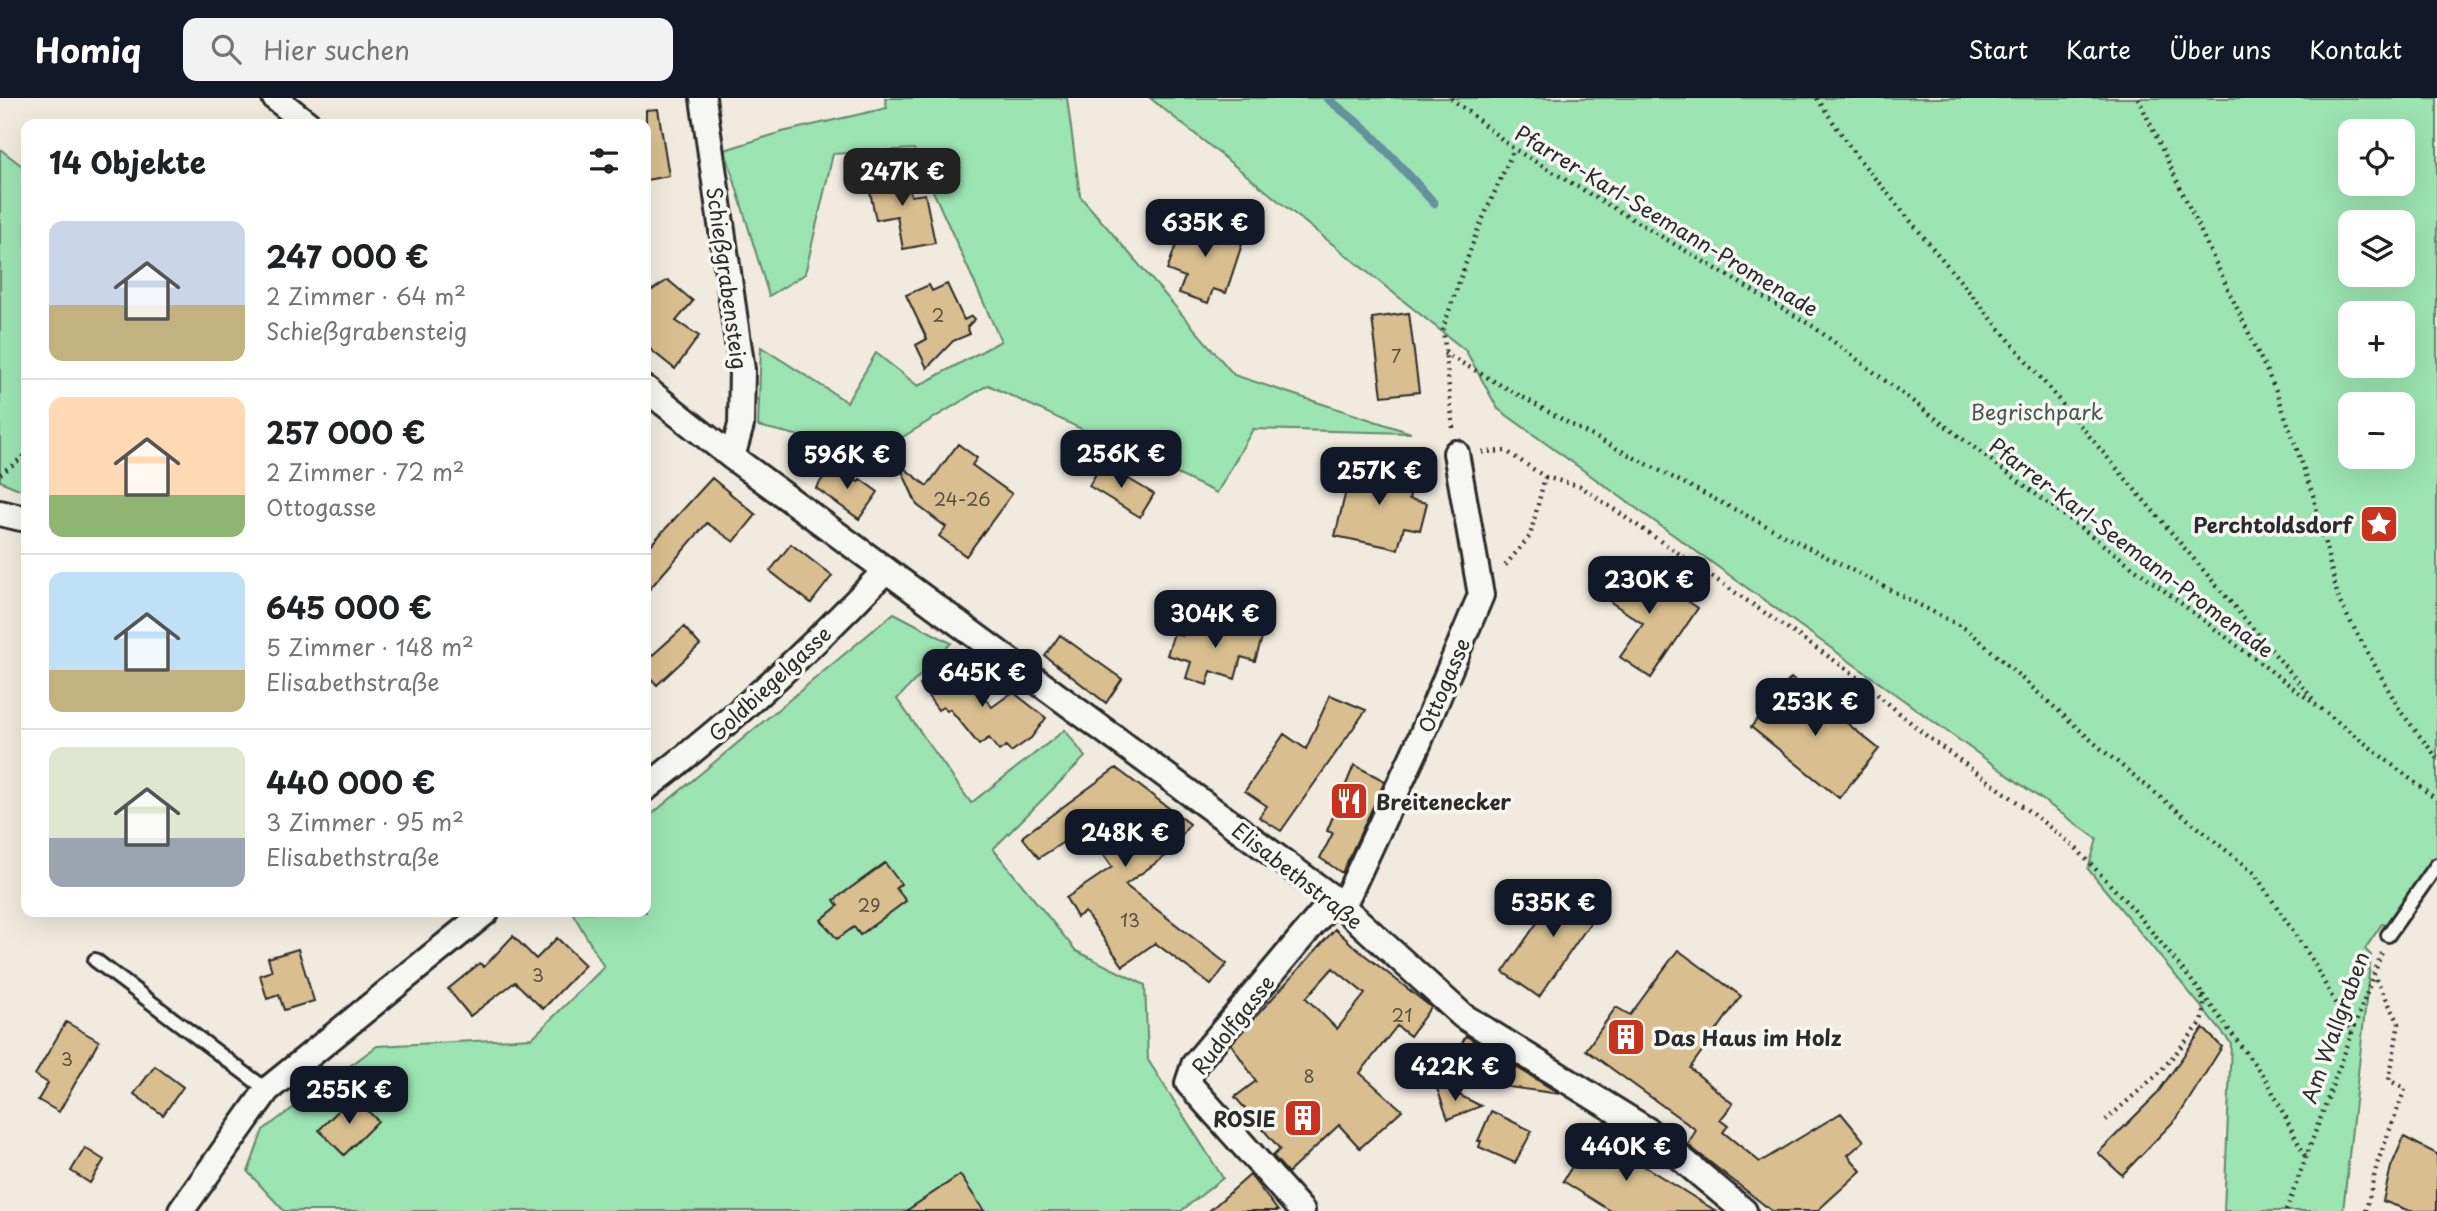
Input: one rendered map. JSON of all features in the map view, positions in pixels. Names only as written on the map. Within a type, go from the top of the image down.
[{"type":"street","points":[[275,98],[302,119]]},
{"type":"street","name":"Schießgrabensteig","points":[[703,98],[742,370],[741,425],[732,457]]},
{"type":"street","name":"Elisabethstraße","points":[[651,393],[732,457],[1338,903],[1463,1016],[1647,1130],[1744,1211]]},
{"type":"street","points":[[1456,453],[1481,595]]},
{"type":"street","name":"Goldbiegelgasse","points":[[651,784],[706,742],[772,682],[886,570]]},
{"type":"street","name":"Ottogasse","points":[[1338,903],[1416,749],[1481,595]]},
{"type":"street","name":"Rudolfgasse","points":[[1302,1211],[1188,1083],[1194,1065],[1338,903]]},
{"type":"street","points":[[181,1211],[267,1090],[480,917]]},
{"type":"lane","name":"Am Wallgraben","points":[[2388,935],[2437,866]]},
{"type":"lane","points":[[95,960],[267,1090]]},
{"type":"path","name":"Pfarrer-Karl-Seemann-Promenade","points":[[1451,98],[1514,149],[1814,327],[2437,800]]},
{"type":"path","points":[[1817,98],[1854,153],[2319,708]]},
{"type":"path","points":[[2138,98],[2277,393],[2314,495],[2339,601],[2401,712],[2437,758]]},
{"type":"path","points":[[1514,149],[1476,234],[1443,328],[1456,453],[1506,451],[1545,477],[1580,486],[1851,672],[1929,738],[2074,846],[2134,910],[2200,991],[2267,1081],[2306,1158]]},
{"type":"path","points":[[1444,353],[1581,429],[1968,630],[2100,748],[2254,873],[2311,958],[2353,1036]]},
{"type":"path","points":[[0,474],[21,459]]},
{"type":"path","points":[[1481,595],[1530,536],[1545,477]]},
{"type":"path","name":"Am Wallgraben","points":[[2286,1211],[2353,1036],[2388,935]]},
{"type":"path","points":[[2366,1211],[2377,1164],[2405,1089],[2389,1080],[2399,1023],[2373,975]]},
{"type":"path","points":[[2106,1121],[2159,1073],[2202,1022],[2204,1004],[2200,991]]},
{"type":"green space","points":[[885,98],[1067,98],[1080,196],[1234,375],[1411,433],[1253,429],[1217,493],[988,385],[875,454],[758,426],[761,347],[847,402],[876,353],[918,386],[1001,341],[914,149],[833,154],[805,274],[769,296],[725,150],[782,132],[887,108]]},
{"type":"green space","name":"Begrischpark","points":[[1150,98],[2437,98],[2437,857],[2392,923],[2382,924],[2365,949],[2371,955],[2343,1211],[2224,1211],[2231,1043],[2088,869],[2097,839],[1498,409],[1466,351]]},
{"type":"green space","points":[[0,149],[21,165],[21,490],[0,481]]},
{"type":"green space","points":[[894,613],[951,643],[897,699],[971,803],[1065,730],[1085,757],[993,849],[1076,951],[1145,985],[1148,1060],[1223,1178],[1181,1211],[284,1211],[248,1172],[263,1130],[377,1046],[532,1038],[604,967],[575,917],[651,917],[651,815]]},
{"type":"building","points":[[658,109],[669,176],[651,179],[651,119],[646,119],[646,110]]},
{"type":"building","points":[[905,170],[911,196],[925,194],[935,243],[903,249],[897,216],[876,220],[867,178]]},
{"type":"building","points":[[1186,217],[1244,238],[1226,293],[1213,289],[1208,303],[1179,293],[1185,277],[1167,270]]},
{"type":"building","points":[[668,280],[693,301],[676,321],[699,336],[675,369],[651,350],[651,291]]},
{"type":"building","points":[[947,284],[964,320],[972,316],[975,319],[967,327],[970,334],[953,341],[927,368],[916,345],[927,339],[906,295],[929,285],[932,291]]},
{"type":"building","points":[[1409,313],[1419,392],[1382,396],[1372,318]]},
{"type":"building","points":[[958,444],[977,458],[972,465],[1012,494],[966,556],[939,536],[946,527],[917,505],[899,464],[927,486]]},
{"type":"building","points":[[1353,462],[1414,478],[1409,499],[1427,503],[1420,530],[1404,527],[1398,549],[1335,536]]},
{"type":"building","points":[[1102,463],[1154,494],[1140,517],[1089,486]]},
{"type":"building","points":[[833,464],[878,492],[859,519],[816,488]]},
{"type":"building","points":[[712,478],[756,515],[734,542],[707,523],[651,587],[651,545]]},
{"type":"building","points":[[791,544],[832,576],[811,603],[770,571]]},
{"type":"building","points":[[1626,559],[1698,608],[1651,678],[1620,657],[1643,624],[1602,596]]},
{"type":"building","points":[[1203,622],[1233,631],[1235,623],[1264,631],[1255,661],[1241,657],[1235,679],[1211,671],[1207,685],[1186,678],[1191,662],[1167,655],[1174,633],[1182,636],[1185,625],[1200,630]]},
{"type":"building","points":[[684,627],[700,645],[657,685],[651,678],[651,657]]},
{"type":"building","points":[[1060,635],[1122,679],[1106,703],[1045,656]]},
{"type":"building","points":[[953,657],[992,707],[1013,692],[1046,718],[1031,738],[1011,752],[1006,746],[999,751],[989,738],[979,745],[950,709],[947,711],[943,707],[938,710],[920,685]]},
{"type":"building","points":[[1791,678],[1879,749],[1839,798],[1751,727]]},
{"type":"building","points":[[1330,695],[1366,710],[1281,831],[1259,817],[1267,806],[1245,791],[1284,734],[1306,749]]},
{"type":"building","points":[[1354,765],[1385,781],[1342,873],[1320,858],[1333,833],[1327,831]]},
{"type":"building","points":[[1116,768],[1190,824],[1167,855],[1125,885],[1227,964],[1211,985],[1155,943],[1123,966],[1085,912],[1077,917],[1066,898],[1112,867],[1085,828],[1039,858],[1023,838]]},
{"type":"building","points":[[885,863],[901,884],[896,888],[906,901],[860,935],[854,927],[837,939],[821,920],[838,906],[834,900]]},
{"type":"building","points":[[1585,885],[1606,900],[1539,997],[1503,972],[1559,891],[1574,901]]},
{"type":"building","points":[[1335,929],[1431,1007],[1410,1036],[1397,1026],[1360,1073],[1402,1110],[1360,1148],[1339,1125],[1288,1173],[1273,1156],[1280,1149],[1235,1097],[1256,1081],[1231,1044]],"holes":[[[1333,968],[1365,994],[1337,1029],[1306,998]]]},
{"type":"building","points":[[513,936],[536,959],[557,938],[585,965],[543,1009],[515,982],[470,1016],[448,989],[480,963],[484,967]]},
{"type":"building","points":[[298,949],[314,1001],[284,1010],[279,995],[267,999],[260,975],[272,971],[268,958]]},
{"type":"building","points":[[1678,950],[1741,996],[1690,1068],[1733,1104],[1720,1120],[1728,1126],[1723,1132],[1760,1162],[1841,1113],[1864,1141],[1848,1155],[1861,1171],[1817,1211],[1772,1211],[1688,1145],[1696,1130],[1586,1050],[1616,1007],[1630,1015]]},
{"type":"building","points":[[66,1022],[99,1041],[59,1112],[38,1100],[48,1083],[35,1075]]},
{"type":"building","points":[[2203,1028],[2222,1047],[2178,1117],[2122,1175],[2098,1153],[2156,1095]]},
{"type":"building","points":[[1466,1036],[1560,1094],[1458,1080],[1463,1061],[1455,1055]]},
{"type":"building","points":[[155,1066],[183,1087],[163,1115],[134,1094]]},
{"type":"building","points":[[1435,1083],[1481,1106],[1448,1119]]},
{"type":"building","points":[[353,1096],[378,1121],[344,1155],[319,1130]]},
{"type":"building","points":[[1491,1111],[1532,1131],[1515,1163],[1479,1147],[1481,1141],[1478,1141]]},
{"type":"building","points":[[2404,1137],[2437,1154],[2437,1211],[2410,1211],[2383,1201],[2391,1167]]},
{"type":"building","points":[[1590,1138],[1596,1142],[1599,1138],[1716,1211],[1611,1211],[1563,1181]]},
{"type":"building","points":[[85,1148],[104,1160],[90,1183],[71,1171]]},
{"type":"building","points":[[960,1175],[984,1211],[906,1211]]},
{"type":"building","points":[[1250,1175],[1278,1211],[1209,1211]]},
{"type":"waterway","points":[[1327,98],[1369,132],[1434,203]]},
{"type":"place","name":"Perchtoldsdorf","points":[[2379,524]]},
{"type":"place","name":"Breitenecker","points":[[1349,801]]},
{"type":"place","name":"Das Haus im Holz","points":[[1626,1037]]},
{"type":"place","name":"ROSIE","points":[[1303,1118]]}]
